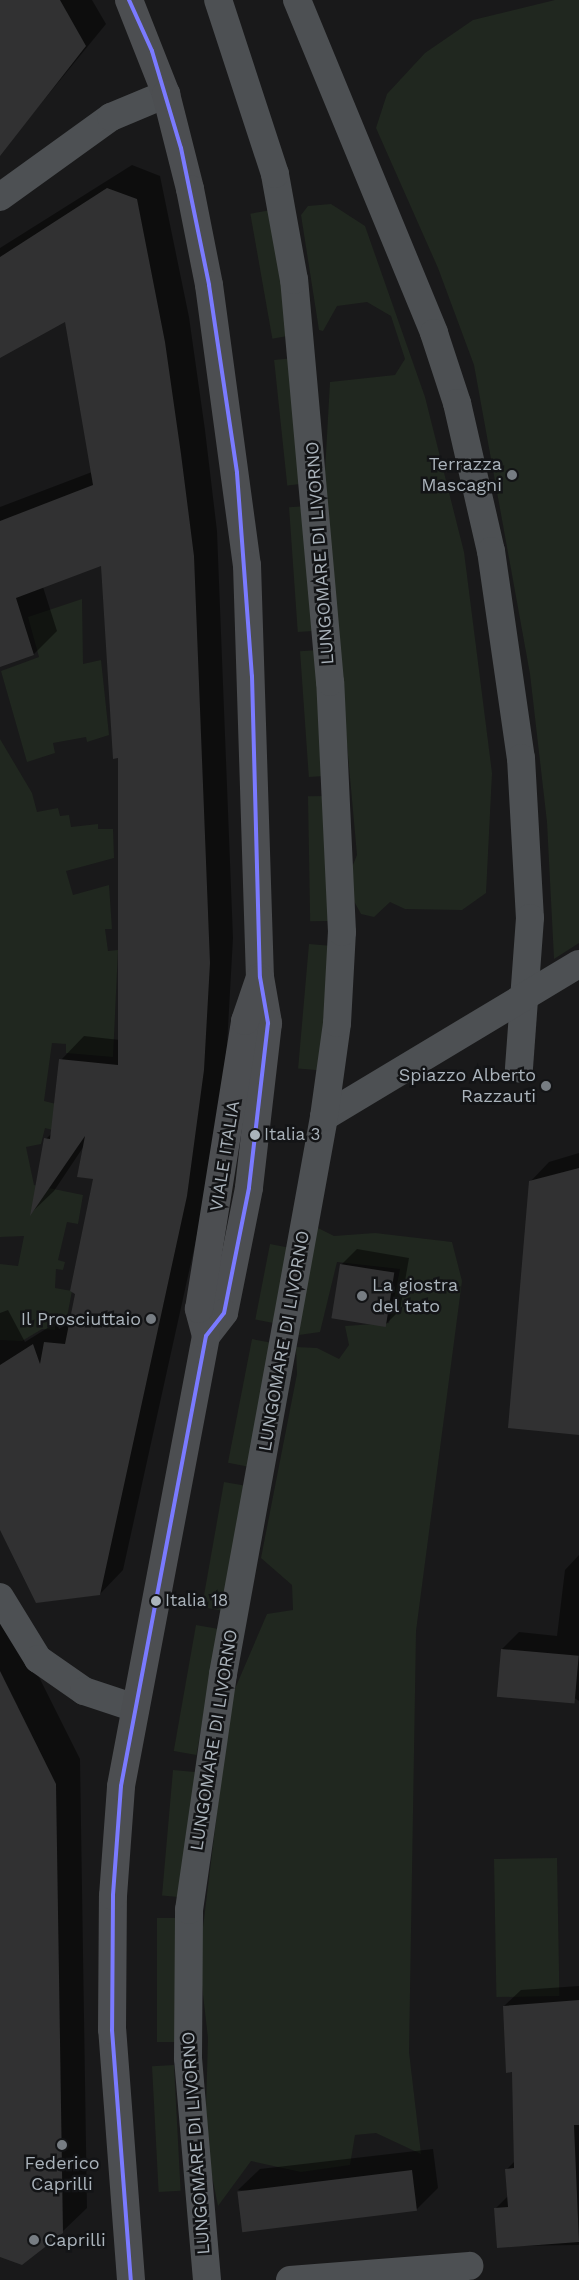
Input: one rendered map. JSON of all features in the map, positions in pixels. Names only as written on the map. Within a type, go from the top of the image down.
[{"type":"main road","name":"VIALE ITALIA","points":[[128,0],[166,94],[209,285],[238,482],[252,676],[260,977],[268,1023],[249,1188],[224,1313],[206,1336],[121,1786],[112,1948],[116,2122],[131,2280]]},
{"type":"street","name":"LUNGOMARE DI LIVORNO","points":[[207,2280],[188,2058],[189,1910],[223,1674],[324,1117],[337,1023],[340,854],[303,349],[275,174],[218,0]]},
{"type":"street","points":[[298,0],[434,333],[477,489],[521,758],[530,918],[521,1000],[519,1069]]},
{"type":"street","points":[[0,197],[111,117],[166,94]]},
{"type":"street","points":[[324,1117],[579,964]]},
{"type":"street","points":[[0,1597],[38,1660],[84,1691],[135,1708]]},
{"type":"street","points":[[290,2280],[469,2266]]},
{"type":"shaded area","points":[[555,0],[579,0],[579,943],[554,959],[547,822],[530,674],[474,365],[438,268],[376,128],[387,94],[425,53],[473,20]]},
{"type":"shaded area","points":[[331,204],[365,226],[425,397],[464,552],[492,773],[486,893],[462,910],[405,909],[390,902],[374,917],[361,914],[345,885],[357,855],[324,489],[330,382],[395,375],[405,359],[391,316],[367,302],[337,306],[323,331],[319,330],[301,215],[308,206]]},
{"type":"shaded area","points":[[271,210],[293,335],[272,339],[250,214]]},
{"type":"shaded area","points":[[294,358],[307,483],[287,485],[274,360]]},
{"type":"shaded area","points":[[308,506],[317,631],[298,632],[289,507]]},
{"type":"shaded area","points":[[82,599],[83,664],[101,660],[109,735],[87,742],[86,737],[53,743],[55,753],[27,762],[1,671],[39,657],[28,617]]},
{"type":"shaded area","points":[[319,650],[328,776],[309,777],[300,651]]},
{"type":"shaded area","points":[[0,739],[32,793],[37,812],[58,808],[60,816],[69,815],[71,827],[98,824],[98,829],[113,829],[114,858],[66,871],[73,895],[109,885],[112,929],[105,929],[108,951],[118,950],[113,1057],[66,1053],[66,1044],[52,1043],[44,1101],[64,1106],[60,1132],[45,1128],[41,1144],[26,1147],[34,1185],[83,1195],[78,1224],[67,1222],[58,1260],[65,1262],[63,1270],[56,1269],[55,1288],[72,1291],[67,1317],[56,1317],[55,1330],[42,1329],[22,1341],[0,1340],[0,1264],[18,1266],[24,1236],[0,1237]]},
{"type":"shaded area","points":[[308,796],[328,796],[330,921],[310,921]]},
{"type":"shaded area","points":[[309,944],[330,946],[319,1070],[298,1069]]},
{"type":"shaded area","points":[[318,1228],[334,1236],[375,1233],[452,1242],[462,1281],[416,1631],[409,2052],[421,2154],[376,2133],[355,2135],[350,2165],[301,2172],[251,2161],[218,2206],[205,2142],[208,2038],[199,1960],[231,1698],[267,1614],[293,1610],[292,1585],[261,1558],[297,1374],[296,1347],[317,1348],[339,1359],[349,1345],[345,1326],[389,1323],[400,1269],[337,1262],[320,1332],[299,1335],[308,1249]]},
{"type":"shaded area","points":[[270,1244],[291,1248],[276,1324],[255,1320]]},
{"type":"shaded area","points":[[252,1339],[273,1343],[249,1467],[228,1463]]},
{"type":"shaded area","points":[[224,1482],[246,1486],[224,1611],[202,1607]]},
{"type":"shaded area","points":[[196,1625],[219,1629],[196,1755],[174,1751]]},
{"type":"shaded area","points":[[173,1770],[195,1772],[184,1897],[162,1896]]},
{"type":"shaded area","points":[[557,1858],[559,1996],[496,1997],[494,1859]]},
{"type":"shaded area","points":[[157,1918],[178,1918],[178,2042],[157,2042]]},
{"type":"shaded area","points":[[174,2065],[181,2191],[159,2192],[152,2066]]},
{"type":"building","points":[[0,0],[60,0],[86,46],[0,156]]},
{"type":"building","points":[[107,188],[137,199],[165,342],[181,454],[194,556],[210,963],[204,1070],[187,1196],[100,1595],[36,1603],[0,1530],[0,1365],[33,1344],[40,1364],[44,1342],[65,1344],[75,1294],[70,1291],[93,1179],[77,1177],[85,1136],[30,1216],[44,1138],[50,1139],[59,1059],[118,1065],[118,758],[113,759],[101,566],[16,598],[34,655],[0,667],[0,521],[93,485],[65,322],[0,358],[0,257]]},
{"type":"building","points":[[579,1168],[579,1435],[508,1428],[529,1181]]},
{"type":"building","name":"La giostra del tato","points":[[340,1264],[394,1273],[386,1327],[331,1318]]},
{"type":"building","points":[[501,1649],[579,1656],[575,1704],[497,1697]]},
{"type":"building","points":[[0,1671],[56,1784],[63,2233],[22,2265],[0,2257]]},
{"type":"building","points":[[579,2000],[579,2125],[574,2125],[579,2242],[497,2248],[494,2208],[508,2207],[505,2169],[514,2168],[512,2072],[506,2073],[503,2006]]},
{"type":"building","points":[[412,2170],[417,2211],[242,2232],[237,2191]]},
{"type":"transit line","points":[[129,0],[152,51],[181,148],[209,285],[237,473],[252,676],[260,977],[268,1023],[249,1188],[224,1313],[206,1336],[121,1786],[113,1896],[112,2030],[131,2280]]},
{"type":"place","name":"Terrazza Mascagni","points":[[512,475]]},
{"type":"place","name":"Spiazzo Alberto Razzauti","points":[[546,1086]]},
{"type":"place","name":"Italia 3","points":[[255,1135]]},
{"type":"place","name":"La giostra del tato","points":[[362,1296]]},
{"type":"place","name":"Il Prosciuttaio","points":[[151,1319]]},
{"type":"place","name":"Italia 18","points":[[156,1601]]},
{"type":"place","name":"Federico Caprilli","points":[[62,2145]]},
{"type":"place","name":"Caprilli","points":[[34,2240]]}]
